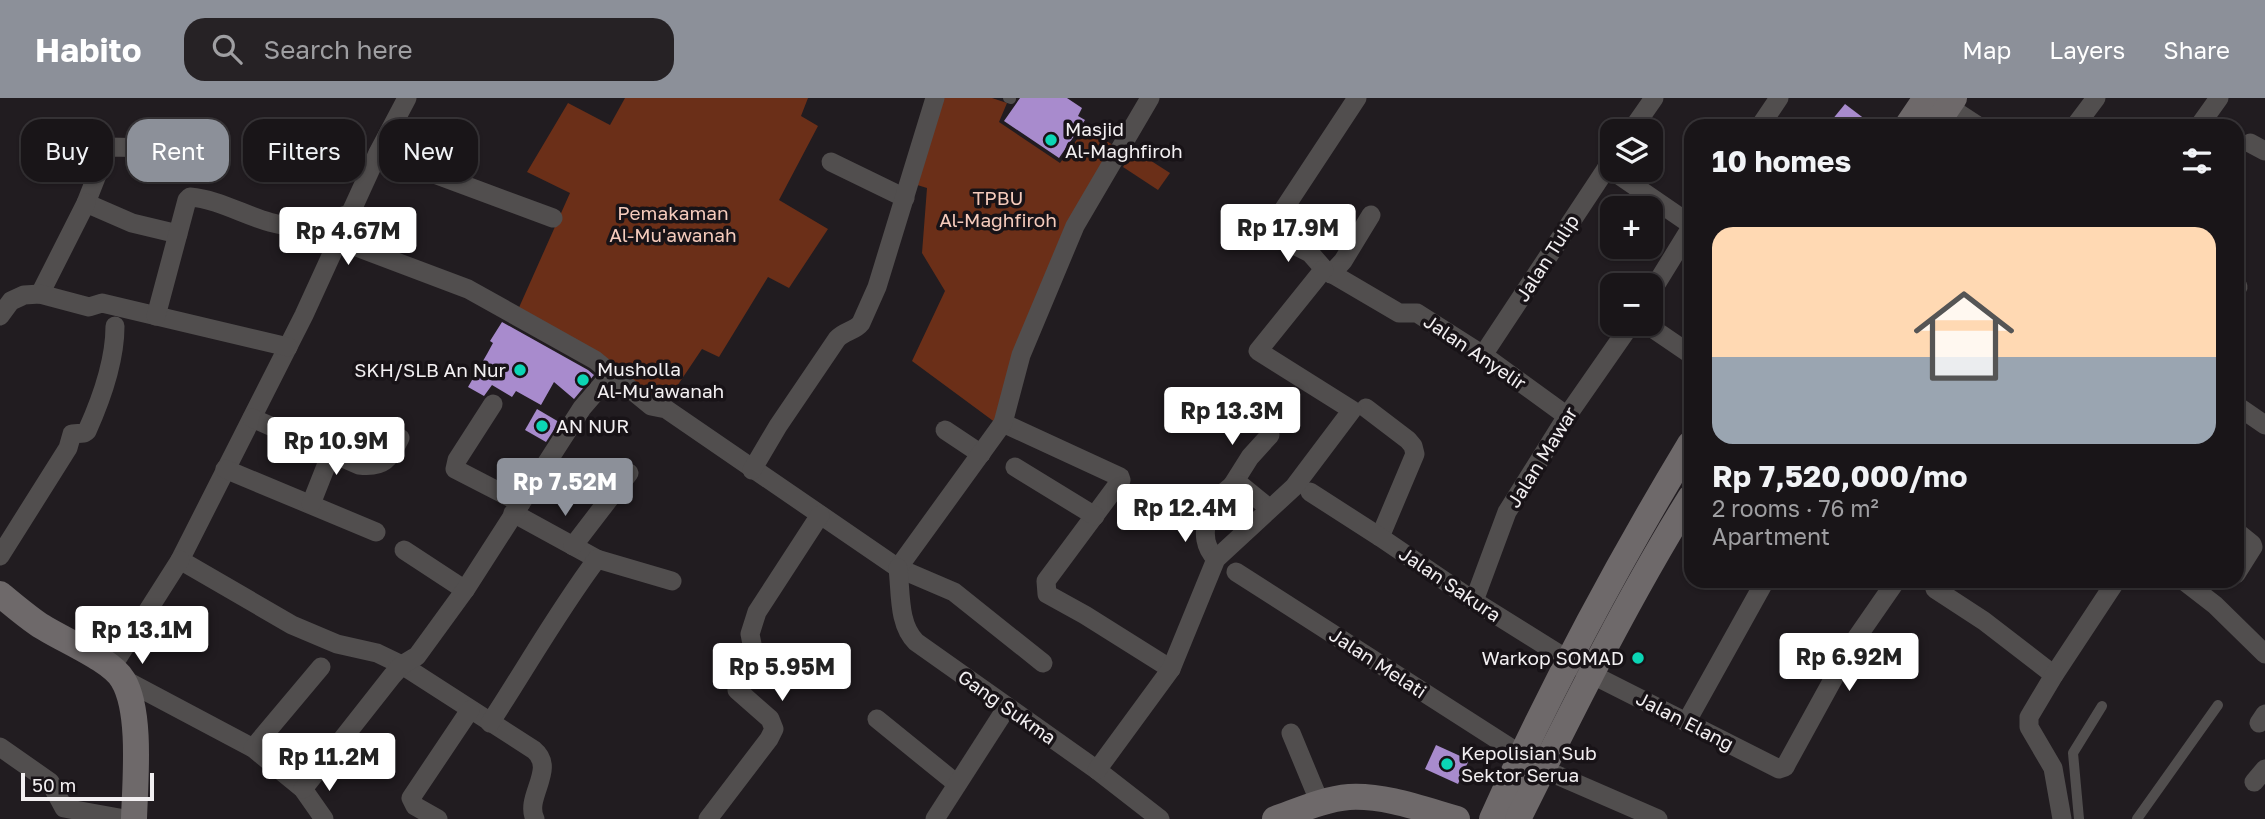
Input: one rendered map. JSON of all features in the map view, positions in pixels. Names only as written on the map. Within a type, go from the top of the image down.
[{"type":"street","points":[[117,673],[180,560],[288,347],[378,153],[407,98]]},
{"type":"street","points":[[752,470],[778,426],[837,339],[861,323],[877,287],[935,98]]},
{"type":"street","points":[[898,568],[1003,423],[1021,355],[1075,226],[1150,98]]},
{"type":"street","name":"Jalan Anyelir","points":[[1357,98],[1272,227],[1272,234],[1310,253],[1327,272],[1399,313],[1417,313],[1483,355],[1567,416]]},
{"type":"street","points":[[1639,119],[1654,98]]},
{"type":"street","points":[[1765,119],[1779,98]]},
{"type":"street","points":[[2080,119],[2096,98]]},
{"type":"street","points":[[2204,119],[2219,98]]},
{"type":"street","points":[[1918,119],[1940,105],[1965,119]]},
{"type":"street","points":[[40,294],[86,202],[108,147],[127,147]]},
{"type":"street","points":[[378,153],[553,218]]},
{"type":"street","points":[[831,162],[905,198]]},
{"type":"street","name":"Jalan Tulip","points":[[1483,355],[1600,179]]},
{"type":"street","points":[[1634,182],[1684,220]]},
{"type":"street","points":[[156,316],[190,197],[284,225],[300,226],[350,214]]},
{"type":"street","points":[[86,202],[132,223],[178,234]]},
{"type":"street","points":[[1097,770],[1171,669],[1216,559],[1294,487],[1352,410],[1258,351],[1327,272],[1343,261],[1371,215]]},
{"type":"street","points":[[1663,273],[1684,239]]},
{"type":"street","points":[[338,240],[468,289],[595,360],[651,406],[667,410],[898,568],[954,592],[1042,663]]},
{"type":"street","points":[[0,316],[11,301],[24,295],[40,294],[89,307],[102,303],[288,347]]},
{"type":"street","points":[[0,556],[68,449],[72,434],[87,431],[114,349],[115,327]]},
{"type":"street","name":"Jalan Mawar","points":[[1474,601],[1507,512],[1567,416],[1623,336]]},
{"type":"street","points":[[1663,336],[1684,350]]},
{"type":"street","points":[[303,789],[402,665],[417,656],[465,590],[582,408],[612,373]]},
{"type":"street","points":[[493,404],[457,460],[455,469],[597,559],[672,581]]},
{"type":"street","points":[[1366,408],[1408,440],[1415,454],[1380,537]]},
{"type":"street","points":[[2244,411],[2265,425]]},
{"type":"street","points":[[252,418],[359,465],[372,467],[391,456],[400,438]]},
{"type":"street","points":[[1003,423],[1118,475],[1121,480],[1046,581],[1047,594],[1171,669]]},
{"type":"street","points":[[945,430],[981,454]]},
{"type":"street","points":[[1216,559],[1206,546],[1203,531],[1208,518],[1250,457],[1270,435]]},
{"type":"street","points":[[1492,819],[1520,754],[1569,660],[1684,454]]},
{"type":"street","points":[[311,505],[328,461]]},
{"type":"street","points":[[1015,467],[1095,516]]},
{"type":"street","points":[[225,468],[376,532]]},
{"type":"street","points":[[573,546],[629,473]]},
{"type":"street","points":[[1233,484],[1242,486],[1269,508]]},
{"type":"street","name":"Jalan Sakura","points":[[1310,492],[1474,601],[1591,674]]},
{"type":"street","points":[[1518,819],[1591,674],[1684,509]]},
{"type":"street","points":[[708,819],[774,729],[770,719],[737,690],[737,687],[754,654],[750,634],[757,612],[820,514]]},
{"type":"street","points":[[2244,538],[2253,547],[2244,561]]},
{"type":"street","points":[[404,550],[465,590]]},
{"type":"street","points":[[490,723],[561,610],[597,559]]},
{"type":"street","points":[[180,560],[292,625],[337,645],[377,653],[402,665],[541,755],[543,765],[532,811],[535,819]]},
{"type":"street","name":"Gang Sukma","points":[[898,568],[904,625],[908,635],[1097,770],[1160,819]]},
{"type":"street","name":"Jalan Melati","points":[[1236,572],[1520,754]]},
{"type":"street","points":[[1687,721],[1761,588]]},
{"type":"street","name":"Jalan Elang","points":[[1591,674],[1779,769],[1787,764],[1853,643],[1891,588]]},
{"type":"street","points":[[2062,819],[2053,768],[2029,727],[2029,717],[2111,588]]},
{"type":"street","points":[[2193,588],[2265,654]]},
{"type":"street","points":[[1935,589],[1984,621],[2054,675]]},
{"type":"street","points":[[0,594],[38,624],[117,673],[253,748],[303,789],[324,819]]},
{"type":"street","points":[[253,748],[321,667]]},
{"type":"street","points":[[117,673],[132,704],[135,748],[134,819]]},
{"type":"street","points":[[936,819],[1006,707]]},
{"type":"street","points":[[438,819],[415,806],[411,798],[470,710]]},
{"type":"street","points":[[877,719],[957,783]]},
{"type":"street","points":[[1291,733],[1320,803]]},
{"type":"street","points":[[0,747],[50,782],[64,808],[125,819]]},
{"type":"street","points":[[1544,769],[1658,819]]},
{"type":"street","points":[[1275,819],[1346,797],[1390,800],[1457,819]]},
{"type":"lane","points":[[2137,819],[2218,705]]},
{"type":"lane","points":[[2079,819],[2073,754],[2102,706]]},
{"type":"lane","points":[[2062,819],[2068,819]]},
{"type":"green space","name":"Pemakaman Al-Mu'awanah","points":[[625,98],[808,98],[801,116],[818,126],[779,200],[828,229],[789,288],[768,277],[719,357],[702,349],[663,407],[517,312],[570,193],[527,172],[568,103],[610,125]]},
{"type":"green space","name":"TPBU Al-Maghfiroh","points":[[941,98],[992,98],[1007,103],[999,122],[1060,163],[1085,128],[1113,145],[996,423],[912,361],[945,291],[922,253],[927,188],[914,184]]},
{"type":"green space","points":[[1134,150],[1170,173],[1158,190],[1123,167]]},
{"type":"building","name":"Masjid Al-Maghfiroh","points":[[1020,98],[1067,98],[1082,108],[1078,116],[1085,120],[1059,158],[1004,121]]},
{"type":"building","points":[[1845,104],[1865,119],[1833,119]]},
{"type":"building","name":"SKH/SLB An Nur","points":[[502,322],[594,375],[574,399],[554,382],[541,405],[516,391],[512,397],[492,385],[484,396],[468,387]]},
{"type":"building","name":"AN NUR","points":[[537,409],[559,422],[546,442],[525,430]]},
{"type":"building","name":"Kepolisian Sub Sektor Serua","points":[[1436,745],[1469,760],[1458,784],[1425,769]]},
{"type":"place","name":"Masjid Al-Maghfiroh","points":[[1051,140]]},
{"type":"place","name":"SKH/SLB An Nur","points":[[520,370]]},
{"type":"place","name":"Musholla Al-Mu'awanah","points":[[583,380]]},
{"type":"place","name":"AN NUR","points":[[542,426]]},
{"type":"place","name":"Warkop SOMAD","points":[[1638,658]]},
{"type":"place","name":"Kepolisian Sub Sektor Serua","points":[[1447,764]]}]
